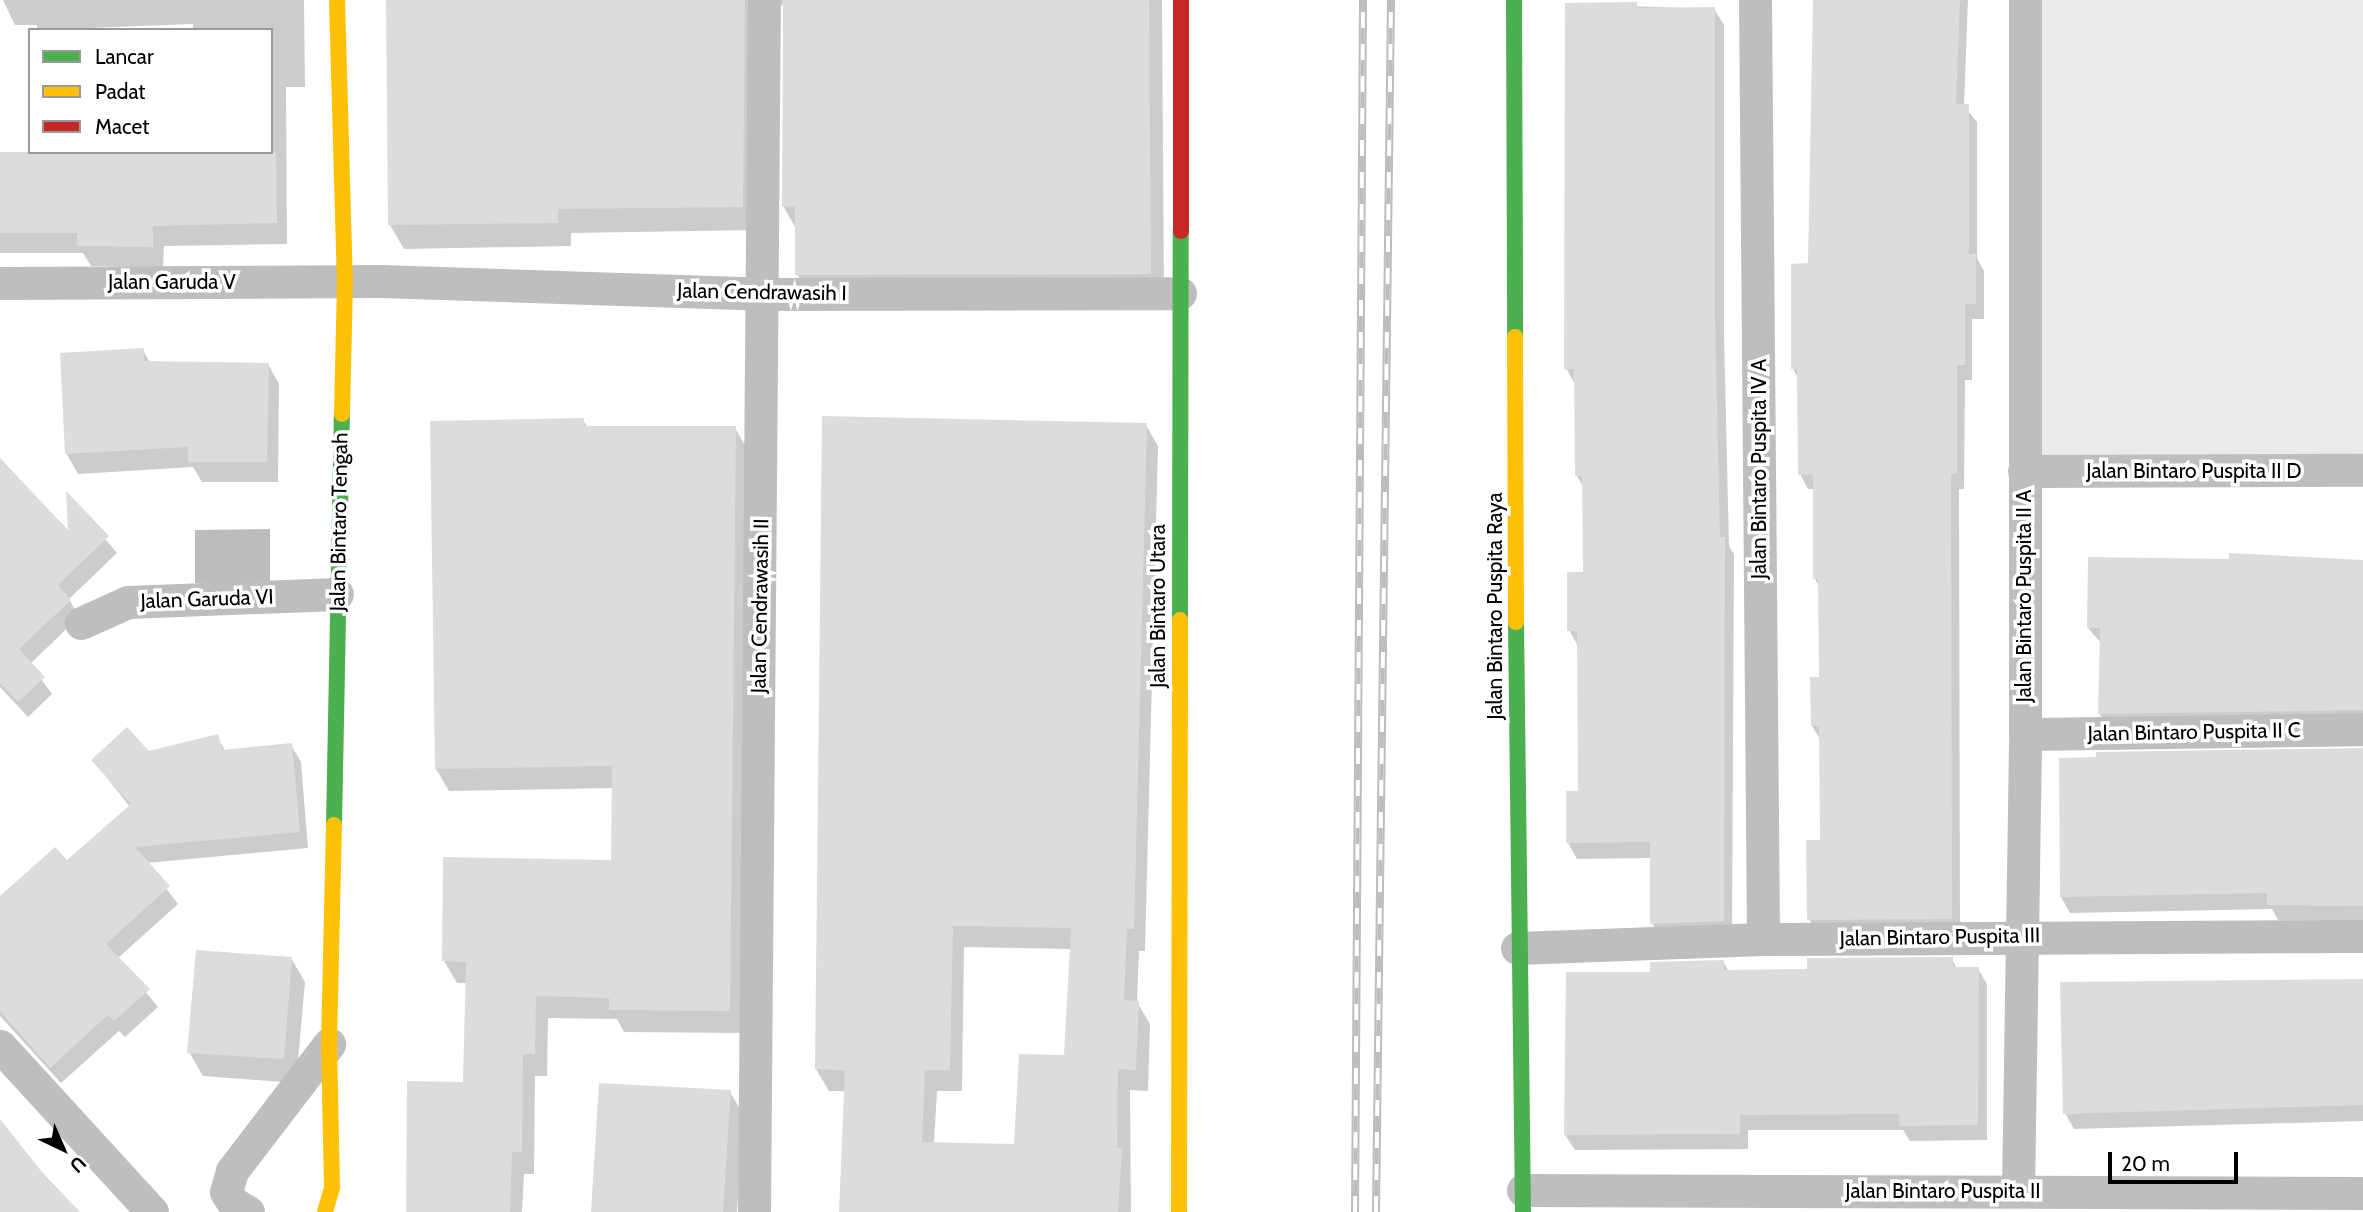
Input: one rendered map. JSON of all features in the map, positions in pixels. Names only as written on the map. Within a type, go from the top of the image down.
[{"type":"street","name":"Jalan Bintaro Tengah","points":[[325,1212],[332,1187],[330,1044],[345,281],[337,0]]},
{"type":"street","name":"Jalan Cendrawasih II","points":[[754,1212],[764,294],[764,0]]},
{"type":"street","name":"Jalan Bintaro Utara","points":[[1179,1212],[1181,0]]},
{"type":"street","name":"Jalan Bintaro Puspita Raya","points":[[1514,0],[1517,948],[1523,1201]]},
{"type":"street","name":"Jalan Bintaro Puspita IV A","points":[[1755,0],[1763,939]]},
{"type":"street","name":"Jalan Bintaro Puspita II A","points":[[2018,1191],[2018,936],[2025,734],[2025,0]]},
{"type":"street","name":"Jalan Garuda V","points":[[0,283],[345,281]]},
{"type":"street","name":"Jalan Cendrawasih I","points":[[345,281],[764,294],[1180,293]]},
{"type":"street","name":"Jalan Bintaro Puspita II D","points":[[2024,471],[2363,470]]},
{"type":"street","name":"Jalan Garuda VI","points":[[81,623],[128,601],[337,594]]},
{"type":"street","name":"Jalan Bintaro Puspita II C","points":[[2025,734],[2363,729]]},
{"type":"street","name":"Jalan Bintaro Puspita III","points":[[1517,948],[1763,939],[2363,936]]},
{"type":"street","points":[[248,1212],[226,1192],[232,1171],[330,1044]]},
{"type":"street","points":[[0,1046],[152,1212]]},
{"type":"street","name":"Jalan Bintaro Puspita II","points":[[1523,1201],[2018,1191],[2213,1203],[2363,1193]]},
{"type":"shaded area","points":[[2025,0],[2363,0],[2363,470],[2024,471]]},
{"type":"shaded area","points":[[270,529],[270,583],[195,583],[195,530]]},
{"type":"building","points":[[386,0],[745,0],[743,207],[558,209],[558,223],[388,225]]},
{"type":"building","points":[[783,0],[1149,0],[1151,274],[795,275],[795,206],[782,207]]},
{"type":"building","points":[[1813,0],[1960,0],[1956,104],[1969,104],[1969,254],[1976,254],[1976,304],[1965,304],[1965,365],[1957,365],[1957,474],[1951,474],[1952,919],[1807,920],[1806,840],[1820,840],[1819,726],[1811,726],[1810,677],[1819,677],[1818,579],[1813,579],[1813,474],[1798,475],[1797,370],[1791,369],[1791,264],[1808,263]]},
{"type":"building","points":[[1637,2],[1637,8],[1715,7],[1715,316],[1720,537],[1725,537],[1724,921],[1650,924],[1650,842],[1566,843],[1566,791],[1578,791],[1577,631],[1567,631],[1567,572],[1583,572],[1582,476],[1575,476],[1574,369],[1564,369],[1565,3]]},
{"type":"building","points":[[0,152],[276,152],[277,223],[153,226],[153,247],[77,246],[77,233],[0,233]]},
{"type":"building","points":[[144,348],[144,361],[269,363],[267,462],[188,462],[188,447],[65,454],[60,353]]},
{"type":"building","points":[[822,416],[1147,423],[1134,929],[1127,929],[1124,1000],[1139,1001],[1136,1070],[1118,1069],[1117,1148],[1122,1148],[1118,1212],[839,1212],[845,1070],[815,1069]],"holes":[[[953,926],[1071,928],[1064,1055],[1019,1054],[1014,1144],[922,1142],[925,1070],[950,1070]]]},
{"type":"building","points":[[584,418],[584,426],[736,426],[730,1011],[609,1010],[609,998],[536,996],[535,1054],[523,1054],[522,1152],[512,1152],[510,1212],[406,1212],[407,1081],[463,1082],[466,962],[442,961],[443,857],[611,860],[612,766],[435,769],[430,421]]},
{"type":"building","points":[[0,458],[68,530],[66,491],[109,536],[58,585],[71,600],[19,649],[45,677],[18,702],[0,683]]},
{"type":"building","points":[[2229,553],[2363,560],[2363,710],[2098,714],[2100,628],[2087,628],[2088,557],[2229,559]]},
{"type":"building","points":[[127,727],[149,751],[218,734],[222,750],[292,743],[300,832],[135,847],[170,886],[106,944],[150,989],[114,1021],[108,1015],[50,1068],[0,1011],[0,896],[55,847],[67,860],[131,804],[91,760]]},
{"type":"building","points":[[2363,748],[2363,906],[2267,905],[2267,893],[2060,897],[2059,758],[2096,757],[2096,752]]},
{"type":"building","points":[[196,950],[292,957],[284,1059],[187,1053]]},
{"type":"building","points":[[1953,957],[1953,967],[1979,967],[1978,1125],[1899,1126],[1899,1114],[1740,1115],[1740,1134],[1564,1135],[1566,972],[1650,972],[1650,962],[1724,960],[1724,970],[1807,969],[1807,958]]},
{"type":"building","points":[[2363,979],[2363,1105],[2063,1114],[2060,982]]},
{"type":"building","points":[[599,1083],[731,1090],[723,1212],[591,1212]]},
{"type":"building","points":[[0,1119],[42,1172],[80,1212],[0,1212]]},
{"type":"railway","points":[[1355,1212],[1363,0]]},
{"type":"railway","points":[[1376,1212],[1391,0]]},
{"type":"traffic: fast","points":[[1514,0],[1515,337]]},
{"type":"traffic: fast","points":[[1180,620],[1181,231]]},
{"type":"traffic: fast","points":[[334,825],[342,414]]},
{"type":"traffic: fast","points":[[1516,622],[1523,1212]]},
{"type":"traffic: slow","points":[[337,0],[345,281],[342,414]]},
{"type":"traffic: slow","points":[[1515,337],[1516,622]]},
{"type":"traffic: slow","points":[[1179,1212],[1180,620]]},
{"type":"traffic: slow","points":[[325,1212],[332,1187],[329,1044],[334,825]]},
{"type":"traffic: jam","points":[[1181,0],[1181,231]]}]
